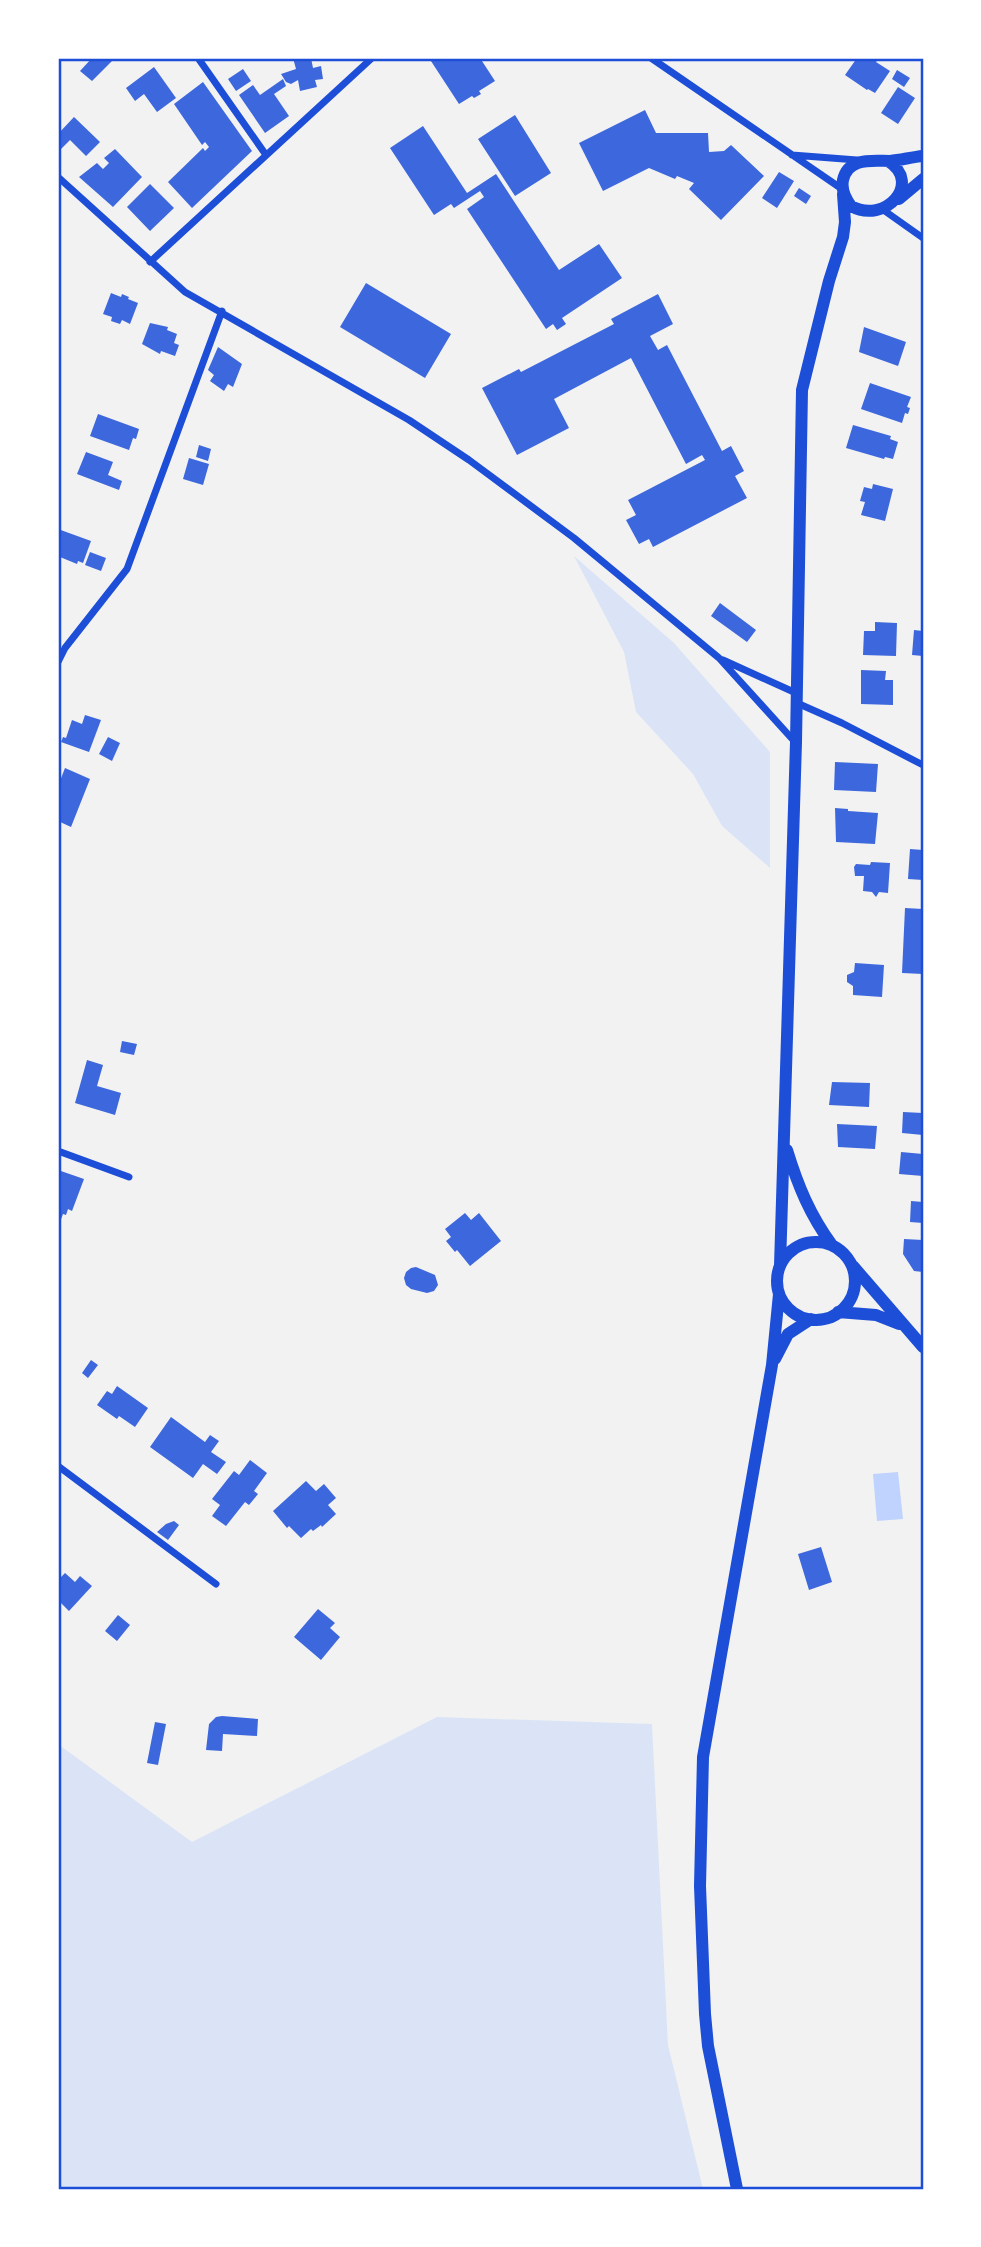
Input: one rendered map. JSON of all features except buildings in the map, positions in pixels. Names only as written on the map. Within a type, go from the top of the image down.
[{"type":"street","points":[[198,58],[266,155]]},
{"type":"street","points":[[150,262],[372,58]]},
{"type":"street","points":[[651,58],[843,191],[855,209],[883,208],[923,237]]},
{"type":"street","points":[[792,155],[866,161],[923,156]]},
{"type":"street","points":[[737,2189],[708,2046],[705,2014],[701,1886],[704,1757],[772,1365],[779,1294],[777,1285],[780,1266],[796,742],[802,390],[829,281],[843,237],[844,177],[849,168],[866,161]]},
{"type":"street","points":[[883,208],[900,192],[900,177],[894,165],[888,161]]},
{"type":"street","points":[[58,177],[185,292],[409,420],[574,538],[719,658],[796,742]]},
{"type":"street","points":[[843,237],[858,218],[883,208],[923,179]]},
{"type":"street","points":[[58,662],[65,648],[127,569],[222,311]]},
{"type":"street","points":[[719,658],[923,765]]},
{"type":"street","points":[[784,1139],[797,1182],[814,1221],[832,1245]]},
{"type":"street","points":[[58,1151],[129,1177]]},
{"type":"street","points":[[780,1266],[796,1247],[820,1242],[832,1245],[843,1252],[923,1347]]},
{"type":"street","points":[[838,1312],[852,1295],[854,1274],[850,1263]]},
{"type":"street","points":[[779,1294],[792,1311],[811,1319],[821,1319],[838,1312],[876,1315],[906,1328]]},
{"type":"street","points":[[772,1365],[788,1334],[811,1319]]},
{"type":"street","points":[[58,1466],[216,1584]]},
{"type":"shaded area","points":[[574,556],[674,643],[770,752],[770,868],[722,826],[693,774],[636,712],[624,652]]},
{"type":"shaded area","points":[[437,1717],[652,1724],[668,2045],[703,2189],[58,2189],[58,1744],[192,1842]]},
{"type":"water","points":[[898,1472],[903,1519],[877,1521],[873,1474]]}]
